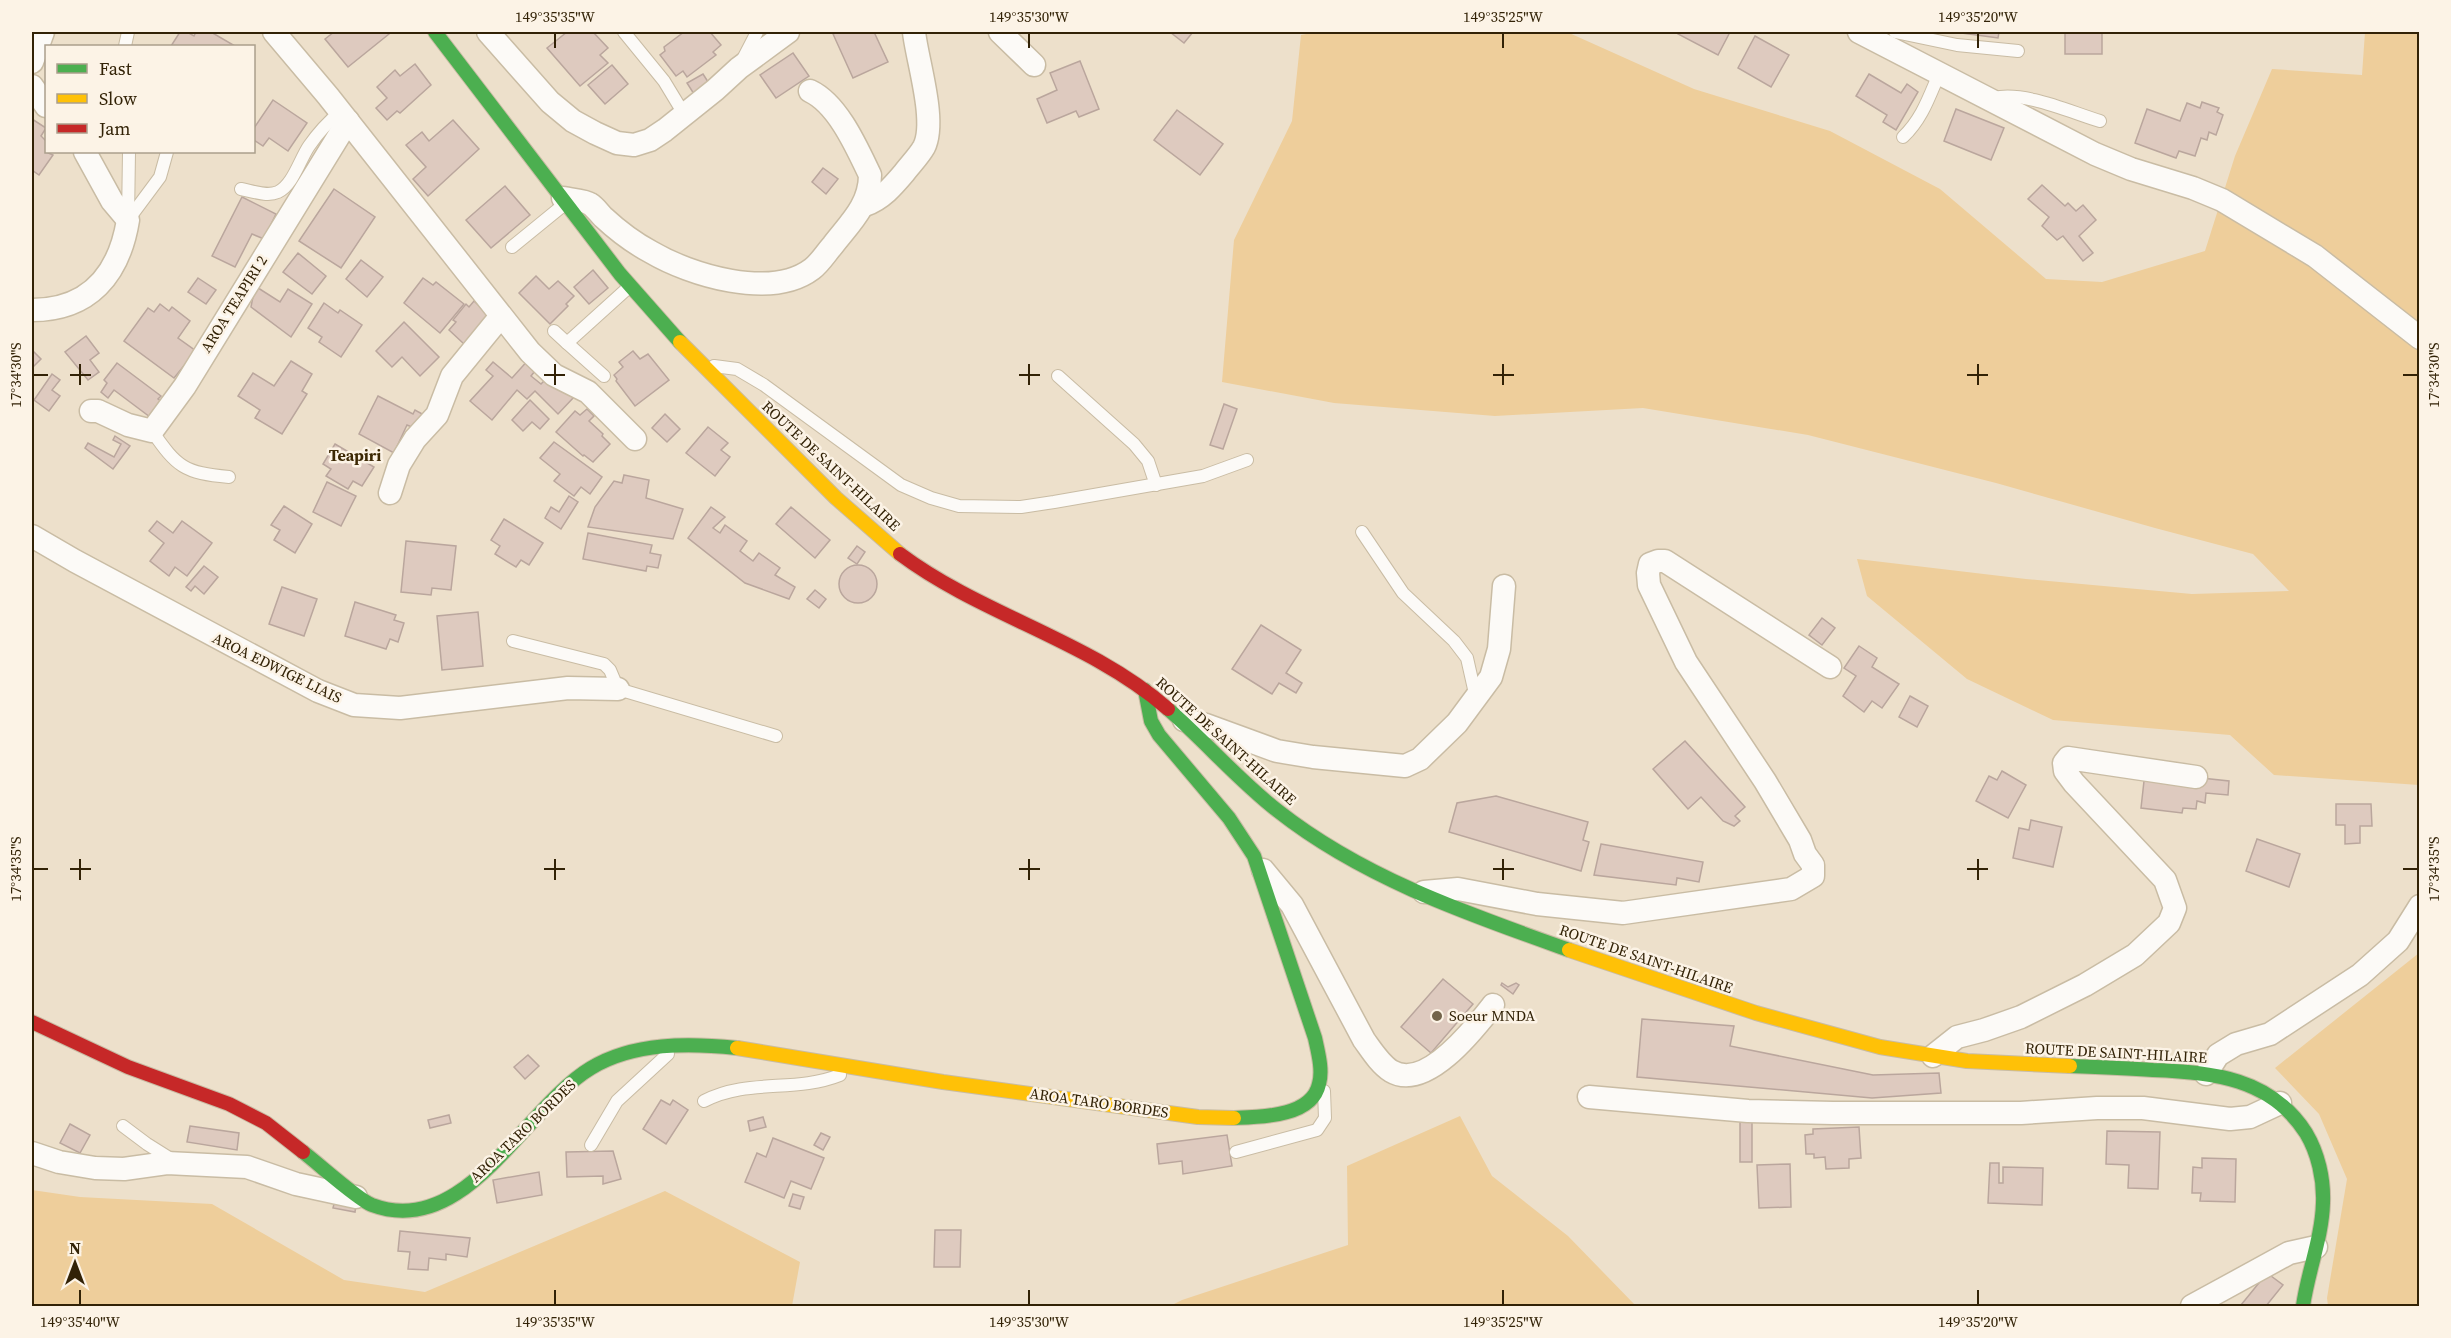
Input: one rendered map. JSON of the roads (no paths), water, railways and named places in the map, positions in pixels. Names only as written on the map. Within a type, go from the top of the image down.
[{"type":"street","points":[[32,62],[43,32]]},
{"type":"street","points":[[274,32],[530,352],[554,375],[588,392],[635,439]]},
{"type":"street","name":"ROUTE DE SAINT-HILAIRE","points":[[435,32],[565,200],[589,236],[630,286],[832,494],[879,536],[919,567],[959,591],[1105,665],[1145,690],[1180,719],[1227,767],[1283,815],[1323,844],[1375,874],[1417,893],[1596,960],[1787,1024],[1877,1046],[1933,1056],[2030,1065],[2224,1075],[2263,1089],[2292,1113],[2316,1149],[2325,1188],[2321,1231],[2303,1306]]},
{"type":"street","points":[[488,32],[550,102],[573,121],[617,143],[634,145],[650,140],[716,90],[739,68],[788,32]]},
{"type":"street","points":[[865,205],[877,201],[893,186],[924,146],[928,131],[927,105],[914,32]]},
{"type":"street","points":[[1000,32],[1034,65]]},
{"type":"street","points":[[1859,32],[2104,158],[2222,200],[2315,256],[2420,338]]},
{"type":"street","points":[[32,86],[45,105]]},
{"type":"street","points":[[565,200],[589,203],[625,235],[674,265],[722,279],[759,283],[779,282],[798,277],[812,269],[865,205],[870,187],[870,175],[832,108],[821,96],[810,91]]},
{"type":"street","name":"AROA TEAPIRI 2","points":[[152,431],[185,386],[344,117]]},
{"type":"street","points":[[32,310],[60,308],[86,298],[101,283],[114,263],[125,238],[128,220],[112,201],[86,153]]},
{"type":"street","points":[[390,493],[399,465],[415,439],[437,415],[452,376],[501,316]]},
{"type":"street","points":[[91,411],[98,411],[137,429],[152,431]]},
{"type":"street","name":"AROA EDWIGE LIAIS","points":[[32,536],[105,578],[308,686],[354,705],[399,708],[568,688],[618,689]]},
{"type":"street","points":[[1417,893],[1458,889],[1537,904],[1623,913],[1791,889],[1804,883],[1812,876],[1813,865],[1805,854],[1786,814],[1686,662],[1649,585],[1650,564],[1665,561],[1830,666]]},
{"type":"street","points":[[1180,719],[1206,725],[1277,751],[1313,757],[1405,765],[1420,759],[1457,723],[1491,677],[1499,649],[1504,586]]},
{"type":"street","points":[[1145,690],[1151,721],[1160,735],[1234,823],[1258,864],[1292,905],[1364,1040],[1378,1060],[1392,1072],[1406,1075],[1421,1072],[1438,1063],[1474,1030],[1493,1005]]},
{"type":"street","points":[[1933,1056],[1957,1036],[1984,1030],[2020,1017],[2095,980],[2135,955],[2169,923],[2175,908],[2165,880],[2074,783],[2065,771],[2064,763],[2068,758],[2196,777]]},
{"type":"street","points":[[1258,864],[1272,915],[1307,1014],[1321,1072]]},
{"type":"street","points":[[2206,1074],[2218,1055],[2236,1044],[2270,1034],[2360,975],[2398,941],[2420,906]]},
{"type":"street","name":"AROA TARO BORDES","points":[[32,1022],[128,1067],[229,1104],[266,1123],[370,1204],[397,1211],[420,1209],[442,1201],[470,1184],[509,1147],[540,1112],[572,1082],[592,1068],[627,1053],[674,1044],[735,1048],[855,1069],[1198,1117],[1235,1118],[1274,1114],[1296,1108],[1313,1098],[1321,1085],[1321,1072]]},
{"type":"street","points":[[1589,1097],[1748,1111],[2020,1113],[2086,1108],[2144,1108],[2230,1119],[2250,1117],[2280,1103]]},
{"type":"street","name":"AROA TARO BORDES","points":[[32,1154],[59,1162],[95,1168],[124,1169],[178,1163],[247,1167],[296,1184],[363,1199]]},
{"type":"street","points":[[2192,1306],[2289,1253],[2316,1247]]},
{"type":"lane","points":[[624,32],[637,38],[684,114]]},
{"type":"lane","points":[[739,68],[757,32]]},
{"type":"lane","points":[[1895,32],[1957,45],[2018,51]]},
{"type":"lane","points":[[1903,137],[1914,127],[1924,110],[1939,74]]},
{"type":"lane","points":[[1990,99],[2002,96],[2025,98],[2100,121]]},
{"type":"lane","points":[[241,189],[264,194],[278,192],[288,183],[309,146],[326,123],[344,117]]},
{"type":"lane","points":[[128,220],[129,153]]},
{"type":"lane","points":[[128,220],[160,177],[167,153]]},
{"type":"lane","points":[[512,247],[565,200]]},
{"type":"lane","points":[[567,343],[630,286]]},
{"type":"lane","points":[[554,331],[604,376]]},
{"type":"lane","points":[[704,364],[737,369],[764,385],[901,484],[931,498],[959,506],[1022,507],[1203,476],[1246,460]]},
{"type":"lane","points":[[1058,376],[1134,444],[1148,461],[1156,484]]},
{"type":"lane","points":[[152,431],[164,450],[181,465],[201,475],[229,477]]},
{"type":"lane","points":[[1362,532],[1403,593],[1454,641],[1467,658],[1476,700]]},
{"type":"lane","points":[[513,641],[604,664],[610,670],[618,689],[776,736]]},
{"type":"lane","name":"AROA TARO BORDES","points":[[41,1039],[69,1039]]},
{"type":"lane","points":[[591,1145],[617,1101],[668,1054],[684,1045]]},
{"type":"lane","name":"AROA TARO BORDES","points":[[704,1101],[722,1092],[750,1086],[804,1084],[830,1079],[855,1069]]},
{"type":"lane","points":[[1236,1152],[1317,1130],[1325,1118],[1326,1111],[1321,1072]]},
{"type":"lane","points":[[123,1126],[178,1163]]},
{"type":"place","name":"Soeur MNDA","points":[[1437,1016]]},
{"type":"district","name":"Teapiri","points":[[355,455]]}]
